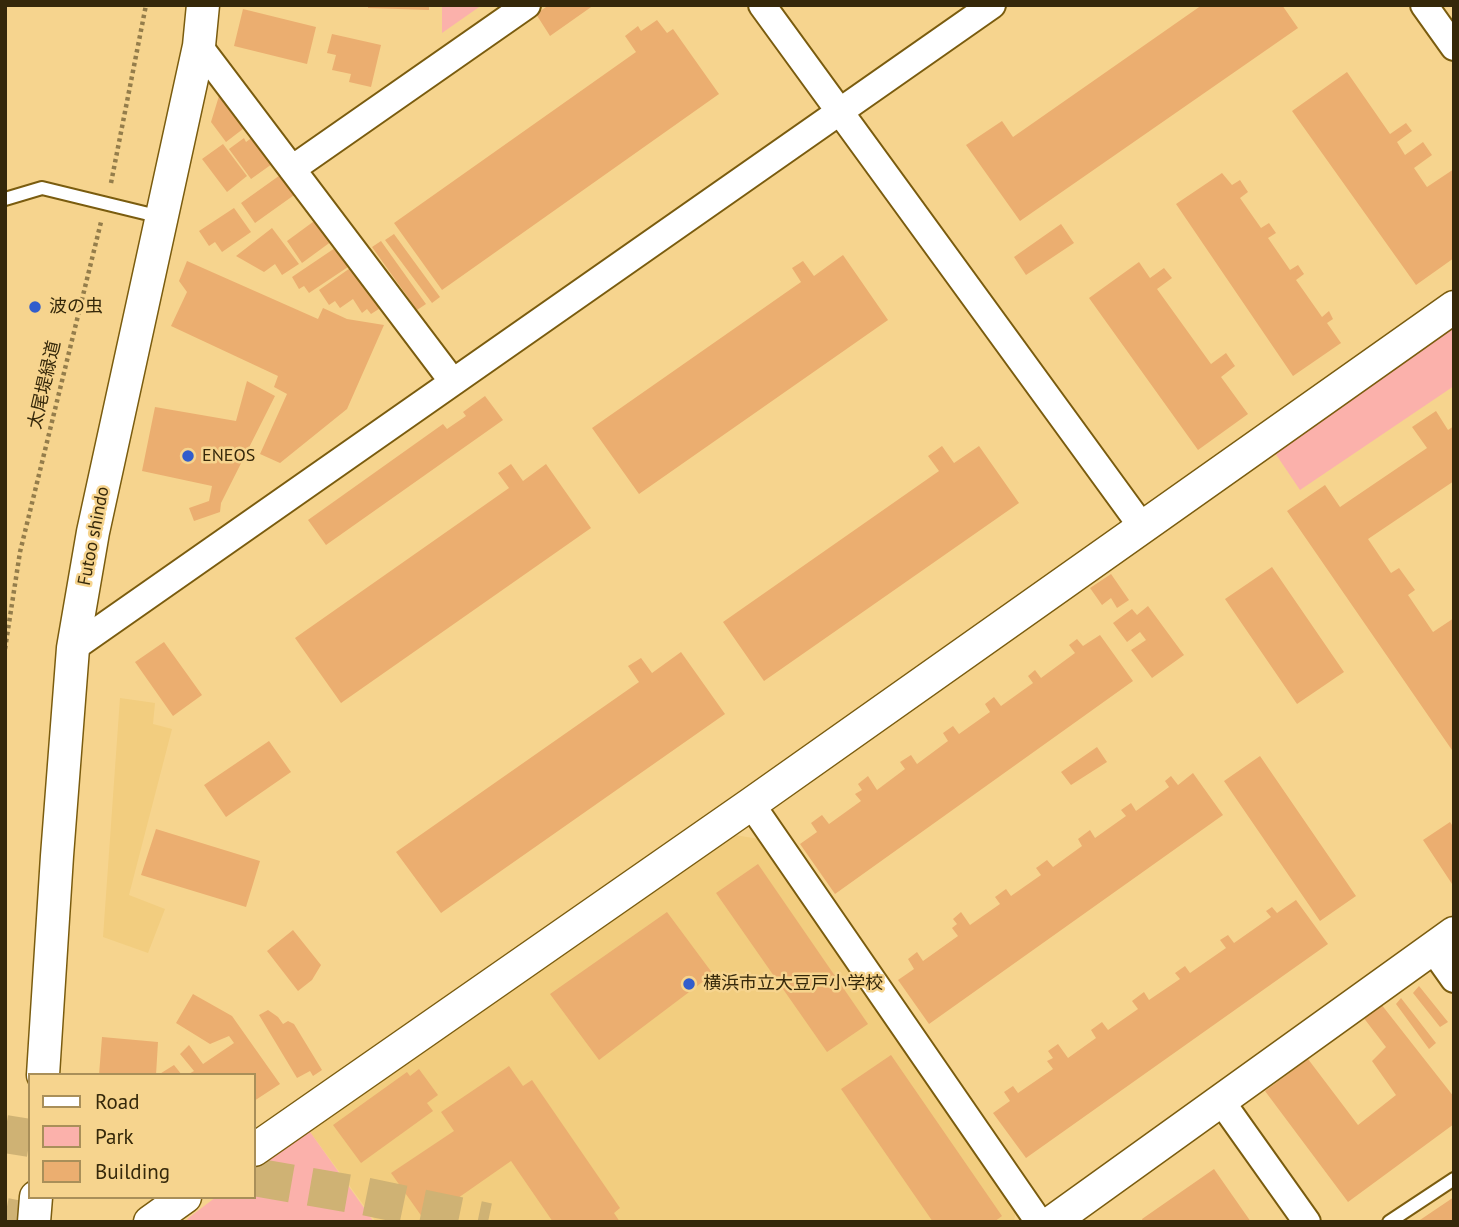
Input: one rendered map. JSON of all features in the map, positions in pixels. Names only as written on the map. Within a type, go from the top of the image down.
[{"type":"street","name":"Futoo shindo","points":[[43,1073],[73,648],[93,531],[199,46],[203,5]]},
{"type":"street","points":[[292,169],[527,5]]},
{"type":"street","points":[[762,5],[1143,528]]},
{"type":"street","points":[[73,648],[992,5]]},
{"type":"street","points":[[1424,5],[1454,47]]},
{"type":"street","points":[[199,46],[453,382]]},
{"type":"street","points":[[256,1149],[751,804],[1454,307]]},
{"type":"street","points":[[751,804],[1038,1222]]},
{"type":"street","points":[[1052,1222],[1443,941],[1454,979]]},
{"type":"street","points":[[1221,1101],[1307,1222]]},
{"type":"street","points":[[34,1222],[36,1199]]},
{"type":"street","points":[[150,1222],[182,1199]]},
{"type":"lane","points":[[5,199],[42,188],[161,217]]},
{"type":"lane","points":[[1389,1222],[1454,1179]]},
{"type":"path","name":"太尾堤緑道","points":[[5,649],[20,552],[66,354],[117,159],[146,5]]},
{"type":"shaded area","points":[[120,698],[155,703],[153,724],[172,729],[129,895],[165,909],[148,953],[103,937]]},
{"type":"shaded area","name":"横浜市立大豆戸小学校","points":[[735,835],[759,839],[1016,1208],[1014,1222],[376,1222],[308,1129]]},
{"type":"green space","points":[[442,5],[482,5],[442,33]]},
{"type":"green space","points":[[1454,323],[1454,386],[1300,490],[1275,453]]},
{"type":"green space","points":[[308,1129],[374,1222],[189,1222],[187,1219],[213,1199],[256,1199],[256,1168]]},
{"type":"building","points":[[368,5],[429,5],[429,10],[368,8]]},
{"type":"building","points":[[549,5],[594,5],[550,36],[536,14]]},
{"type":"building","points":[[1202,5],[1282,5],[1298,28],[1020,221],[966,145],[1002,121],[1013,137]]},
{"type":"building","points":[[243,9],[316,27],[307,64],[234,46]]},
{"type":"building","points":[[657,20],[667,33],[673,29],[719,94],[442,290],[394,223],[636,52],[625,36],[638,26],[641,31]]},
{"type":"building","points":[[332,34],[381,45],[371,87],[349,82],[351,74],[332,70],[336,55],[327,53]]},
{"type":"building","points":[[1347,72],[1390,134],[1406,123],[1412,131],[1397,142],[1405,155],[1423,142],[1432,155],[1414,168],[1427,187],[1454,169],[1454,258],[1416,285],[1292,111]]},
{"type":"building","points":[[227,89],[252,122],[226,142],[211,122],[219,96]]},
{"type":"building","points":[[258,133],[272,164],[251,179],[229,149],[244,138],[246,142]]},
{"type":"building","points":[[223,144],[247,176],[227,192],[202,159]]},
{"type":"building","points":[[283,173],[297,193],[255,223],[241,203]]},
{"type":"building","points":[[1222,173],[1232,185],[1240,180],[1248,192],[1240,198],[1261,228],[1269,223],[1276,233],[1268,238],[1290,270],[1298,265],[1304,274],[1296,280],[1322,317],[1329,311],[1333,319],[1327,323],[1341,343],[1293,376],[1176,204]]},
{"type":"building","points":[[234,208],[251,232],[222,252],[215,242],[209,246],[199,231]]},
{"type":"building","points":[[317,219],[332,241],[302,263],[287,241]]},
{"type":"building","points":[[1061,224],[1074,243],[1026,275],[1014,257]]},
{"type":"building","points":[[272,228],[299,264],[282,275],[275,264],[264,272],[236,256]]},
{"type":"building","points":[[394,234],[440,297],[432,303],[385,240]]},
{"type":"building","points":[[381,241],[426,304],[417,310],[372,247]]},
{"type":"building","points":[[335,248],[348,267],[309,293],[304,286],[299,289],[292,277]]},
{"type":"building","points":[[843,255],[888,320],[639,494],[592,428],[801,282],[792,268],[803,261],[814,276]]},
{"type":"building","points":[[187,261],[318,319],[323,308],[347,319],[384,325],[347,409],[280,463],[260,454],[287,394],[274,387],[278,376],[171,326],[187,292],[179,281]]},
{"type":"building","points":[[1139,262],[1150,278],[1164,268],[1172,278],[1157,289],[1211,364],[1226,353],[1235,366],[1221,377],[1248,414],[1198,450],[1089,298]]},
{"type":"building","points":[[353,266],[382,307],[371,314],[367,309],[362,313],[353,299],[340,308],[335,301],[329,305],[319,290]]},
{"type":"building","points":[[247,381],[275,396],[221,503],[220,512],[194,521],[189,508],[209,501],[212,486],[142,471],[155,407],[236,421]]},
{"type":"building","points":[[485,396],[503,420],[326,545],[308,520],[443,424],[447,429],[466,416],[463,412]]},
{"type":"building","points":[[1436,411],[1448,430],[1454,426],[1454,481],[1368,539],[1391,573],[1399,568],[1415,590],[1408,595],[1433,632],[1454,618],[1454,753],[1287,511],[1325,485],[1340,507],[1427,448],[1412,427]]},
{"type":"building","points":[[942,446],[954,463],[979,446],[1019,503],[764,681],[723,622],[939,471],[928,456]]},
{"type":"building","points":[[511,464],[523,481],[546,464],[591,528],[341,703],[295,638],[509,488],[498,473]]},
{"type":"building","points":[[1272,567],[1344,672],[1297,704],[1225,599]]},
{"type":"building","points":[[1111,574],[1129,600],[1117,608],[1111,598],[1102,605],[1090,588]]},
{"type":"building","points":[[1148,606],[1184,655],[1152,678],[1131,650],[1146,640],[1140,632],[1127,642],[1113,623],[1132,609],[1137,615]]},
{"type":"building","points":[[1100,635],[1133,681],[835,894],[800,844],[817,832],[811,823],[822,815],[829,824],[861,801],[855,794],[862,790],[858,784],[868,776],[877,790],[905,769],[900,762],[911,755],[917,764],[948,741],[943,733],[953,726],[959,734],[990,712],[985,704],[994,697],[1001,706],[1033,683],[1028,676],[1035,670],[1041,678],[1075,653],[1069,645],[1077,639],[1083,646]]},
{"type":"building","points":[[164,642],[202,695],[173,716],[135,662]]},
{"type":"building","points":[[681,652],[725,714],[441,913],[396,852],[639,682],[628,666],[641,658],[652,673]]},
{"type":"building","points":[[269,741],[291,772],[226,817],[204,785]]},
{"type":"building","points":[[1097,747],[1107,762],[1071,785],[1061,772]]},
{"type":"building","points":[[1260,756],[1356,896],[1320,921],[1224,781]]},
{"type":"building","points":[[1193,773],[1223,815],[929,1024],[898,980],[914,969],[908,959],[917,952],[923,961],[958,936],[952,928],[957,924],[953,919],[961,912],[970,925],[1000,904],[995,897],[1006,889],[1011,896],[1041,875],[1036,868],[1047,860],[1053,867],[1082,846],[1078,839],[1090,830],[1095,838],[1126,816],[1121,810],[1131,803],[1136,811],[1169,787],[1165,781],[1171,776],[1178,785]]},
{"type":"building","points":[[1450,822],[1454,828],[1454,887],[1423,840]]},
{"type":"building","points":[[156,829],[260,861],[246,907],[141,875]]},
{"type":"building","points":[[758,864],[868,1024],[827,1052],[716,893]]},
{"type":"building","points":[[1296,900],[1328,944],[1026,1158],[993,1113],[1010,1101],[1004,1092],[1013,1086],[1018,1093],[1053,1069],[1047,1061],[1053,1058],[1048,1051],[1058,1044],[1068,1058],[1096,1038],[1091,1030],[1102,1022],[1108,1030],[1138,1009],[1132,1001],[1144,992],[1149,1000],[1180,979],[1175,973],[1185,966],[1190,973],[1226,948],[1220,940],[1228,935],[1234,943],[1271,917],[1266,911],[1272,907],[1277,913]]},
{"type":"building","points":[[667,912],[713,974],[599,1060],[550,994]]},
{"type":"building","points":[[293,930],[321,965],[312,980],[298,991],[267,951]]},
{"type":"building","points":[[1419,986],[1448,1022],[1440,1027],[1413,993]]},
{"type":"building","points":[[193,994],[232,1016],[280,1084],[256,1100],[256,1073],[190,1073],[194,1071],[180,1054],[189,1045],[203,1064],[234,1043],[229,1036],[210,1044],[176,1023]]},
{"type":"building","points":[[1401,998],[1436,1043],[1429,1049],[1396,1004]]},
{"type":"building","points":[[1381,1004],[1454,1097],[1454,1124],[1348,1202],[1265,1091],[1308,1059],[1358,1125],[1396,1095],[1372,1061],[1386,1047],[1363,1017]]},
{"type":"building","points":[[268,1010],[283,1024],[288,1021],[294,1024],[322,1070],[313,1076],[310,1071],[297,1078],[259,1015]]},
{"type":"building","points":[[102,1037],[158,1042],[156,1073],[99,1073]]},
{"type":"building","points":[[891,1055],[1002,1216],[994,1222],[933,1222],[841,1089]]},
{"type":"building","points":[[174,1065],[180,1073],[161,1073]]},
{"type":"building","points":[[509,1066],[523,1086],[532,1080],[620,1208],[614,1213],[620,1222],[553,1222],[511,1161],[425,1221],[391,1173],[454,1131],[441,1112]]},
{"type":"building","points":[[419,1069],[438,1095],[427,1103],[433,1111],[361,1163],[333,1125],[407,1072],[410,1076]]},
{"type":"building","points":[[1214,1169],[1251,1222],[1143,1222],[1142,1219]]},
{"type":"building","points":[[1454,1197],[1454,1222],[1417,1222]]},
{"type":"tunnel","points":[[5,1134],[28,1138]]},
{"type":"tunnel","points":[[256,1177],[488,1222]]},
{"type":"tunnel","points":[[5,1217],[31,1222]]},
{"type":"place","name":"波の虫","points":[[35,307]]},
{"type":"place","name":"ENEOS","points":[[188,456]]},
{"type":"place","name":"横浜市立大豆戸小学校","points":[[689,984]]}]
